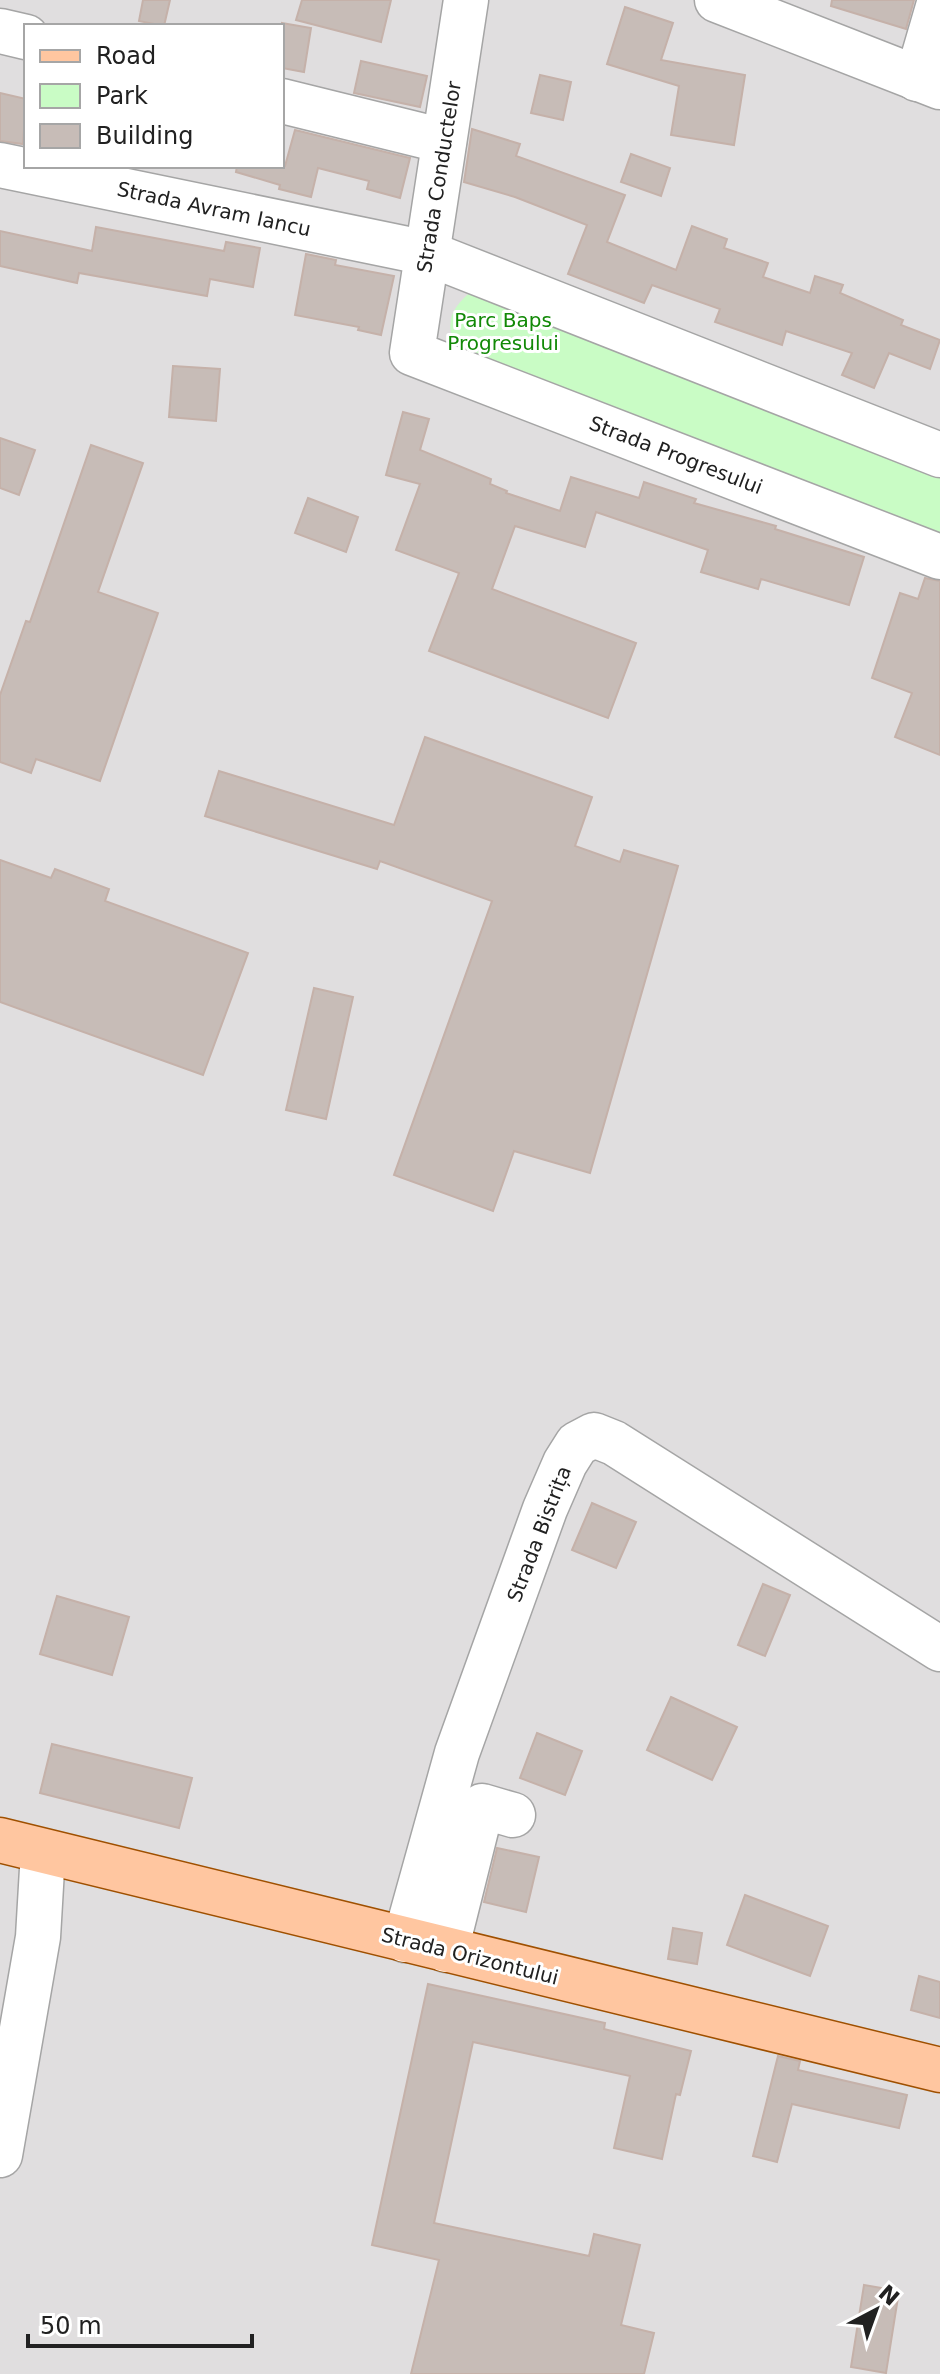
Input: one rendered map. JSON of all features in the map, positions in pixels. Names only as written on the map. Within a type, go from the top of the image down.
[{"type":"main road","name":"Strada Orizontului","points":[[0,1840],[940,2070]]},
{"type":"street","name":"Strada Conductelor","points":[[412,353],[466,0]]},
{"type":"street","points":[[717,0],[929,83],[940,0]]},
{"type":"street","points":[[0,31],[24,37]]},
{"type":"street","points":[[284,101],[444,141]]},
{"type":"street","name":"Strada Avram Iancu","points":[[0,165],[427,253]]},
{"type":"street","points":[[427,253],[940,455]]},
{"type":"street","name":"Strada Progresului","points":[[412,353],[940,557]]},
{"type":"street","name":"Strada Bistrița","points":[[425,1945],[457,1753],[550,1498],[577,1444],[594,1435],[614,1443],[940,1649]]},
{"type":"street","points":[[425,1945],[482,1806],[513,1815]]},
{"type":"street","points":[[0,2155],[38,1937],[43,1852]]},
{"type":"shaded area","points":[[0,0],[940,0],[940,2374],[0,2374]]},
{"type":"green space","name":"Parc Baps Progresului","points":[[475,288],[940,468],[940,539],[457,352],[451,332],[452,316],[460,302]]},
{"type":"building","points":[[143,0],[170,0],[164,24],[139,21]]},
{"type":"building","points":[[302,0],[391,0],[381,42],[296,20]]},
{"type":"building","points":[[832,0],[914,0],[906,29],[831,6]]},
{"type":"building","points":[[625,7],[673,23],[661,60],[745,75],[734,145],[671,135],[679,86],[607,64]]},
{"type":"building","points":[[282,24],[311,28],[304,72],[284,68]]},
{"type":"building","points":[[361,61],[427,76],[420,107],[354,93]]},
{"type":"building","points":[[540,75],[571,82],[563,120],[531,113]]},
{"type":"building","points":[[0,93],[24,99],[23,144],[0,141]]},
{"type":"building","points":[[472,129],[520,144],[516,156],[625,195],[607,242],[676,270],[692,226],[727,239],[724,248],[768,263],[763,277],[810,293],[815,276],[843,285],[840,293],[903,320],[901,325],[940,340],[930,369],[889,353],[874,388],[842,375],[852,353],[786,331],[782,345],[715,322],[720,309],[652,285],[644,303],[568,274],[587,225],[515,197],[464,182]]},
{"type":"building","points":[[295,130],[410,158],[400,198],[367,189],[369,181],[318,168],[311,197],[279,189],[280,185],[236,172],[237,168],[285,166]]},
{"type":"building","points":[[631,154],[670,168],[661,196],[621,182]]},
{"type":"building","points":[[96,227],[224,251],[226,242],[260,248],[253,287],[210,279],[207,296],[79,273],[77,283],[0,266],[0,231],[92,251]]},
{"type":"building","points":[[306,254],[336,260],[335,265],[394,276],[381,335],[358,330],[359,327],[295,315]]},
{"type":"building","points":[[173,366],[220,369],[216,421],[169,417]]},
{"type":"building","points":[[403,412],[429,419],[420,450],[491,479],[490,484],[506,493],[560,511],[571,477],[639,498],[644,482],[696,499],[694,503],[776,526],[775,529],[864,557],[849,605],[761,579],[758,589],[701,572],[708,550],[596,512],[585,547],[515,526],[492,589],[636,643],[608,718],[429,651],[459,573],[396,550],[420,484],[386,475]]},
{"type":"building","points":[[0,438],[35,450],[19,495],[0,488]]},
{"type":"building","points":[[91,445],[143,463],[98,592],[158,613],[100,781],[36,759],[31,773],[0,762],[0,695],[26,621],[30,622]]},
{"type":"building","points":[[308,498],[358,517],[346,552],[295,533]]},
{"type":"building","points":[[925,578],[940,581],[940,755],[895,737],[912,693],[872,678],[900,593],[918,599]]},
{"type":"building","points":[[425,737],[592,797],[575,846],[620,862],[624,850],[678,866],[590,1173],[514,1151],[493,1211],[394,1175],[492,901],[380,861],[377,869],[205,816],[219,771],[394,825]]},
{"type":"building","points":[[0,860],[51,878],[55,869],[109,889],[105,901],[248,953],[203,1075],[0,1002]]},
{"type":"building","points":[[314,988],[353,997],[326,1119],[286,1110]]},
{"type":"building","points":[[592,1503],[636,1522],[616,1568],[572,1550]]},
{"type":"building","points":[[763,1584],[790,1595],[765,1656],[738,1645]]},
{"type":"building","points":[[57,1596],[129,1617],[112,1675],[40,1654]]},
{"type":"building","points":[[671,1697],[737,1727],[712,1780],[647,1750]]},
{"type":"building","points":[[537,1733],[582,1751],[565,1795],[520,1778]]},
{"type":"building","points":[[52,1744],[192,1778],[179,1828],[40,1793]]},
{"type":"building","points":[[497,1848],[539,1857],[526,1912],[484,1902]]},
{"type":"building","points":[[745,1895],[828,1926],[810,1976],[727,1945]]},
{"type":"building","points":[[673,1928],[702,1933],[697,1964],[668,1959]]},
{"type":"building","points":[[919,1976],[940,1982],[940,2018],[911,2010]]},
{"type":"building","points":[[428,1984],[605,2023],[604,2029],[691,2051],[680,2095],[676,2094],[662,2159],[614,2148],[630,2076],[473,2042],[434,2223],[589,2256],[594,2234],[640,2245],[621,2325],[654,2333],[644,2374],[411,2374],[439,2260],[372,2245]]},
{"type":"building","points":[[778,2056],[800,2061],[798,2070],[907,2095],[899,2128],[792,2104],[777,2162],[753,2156]]},
{"type":"building","points":[[864,2285],[899,2291],[886,2373],[851,2367]]}]
